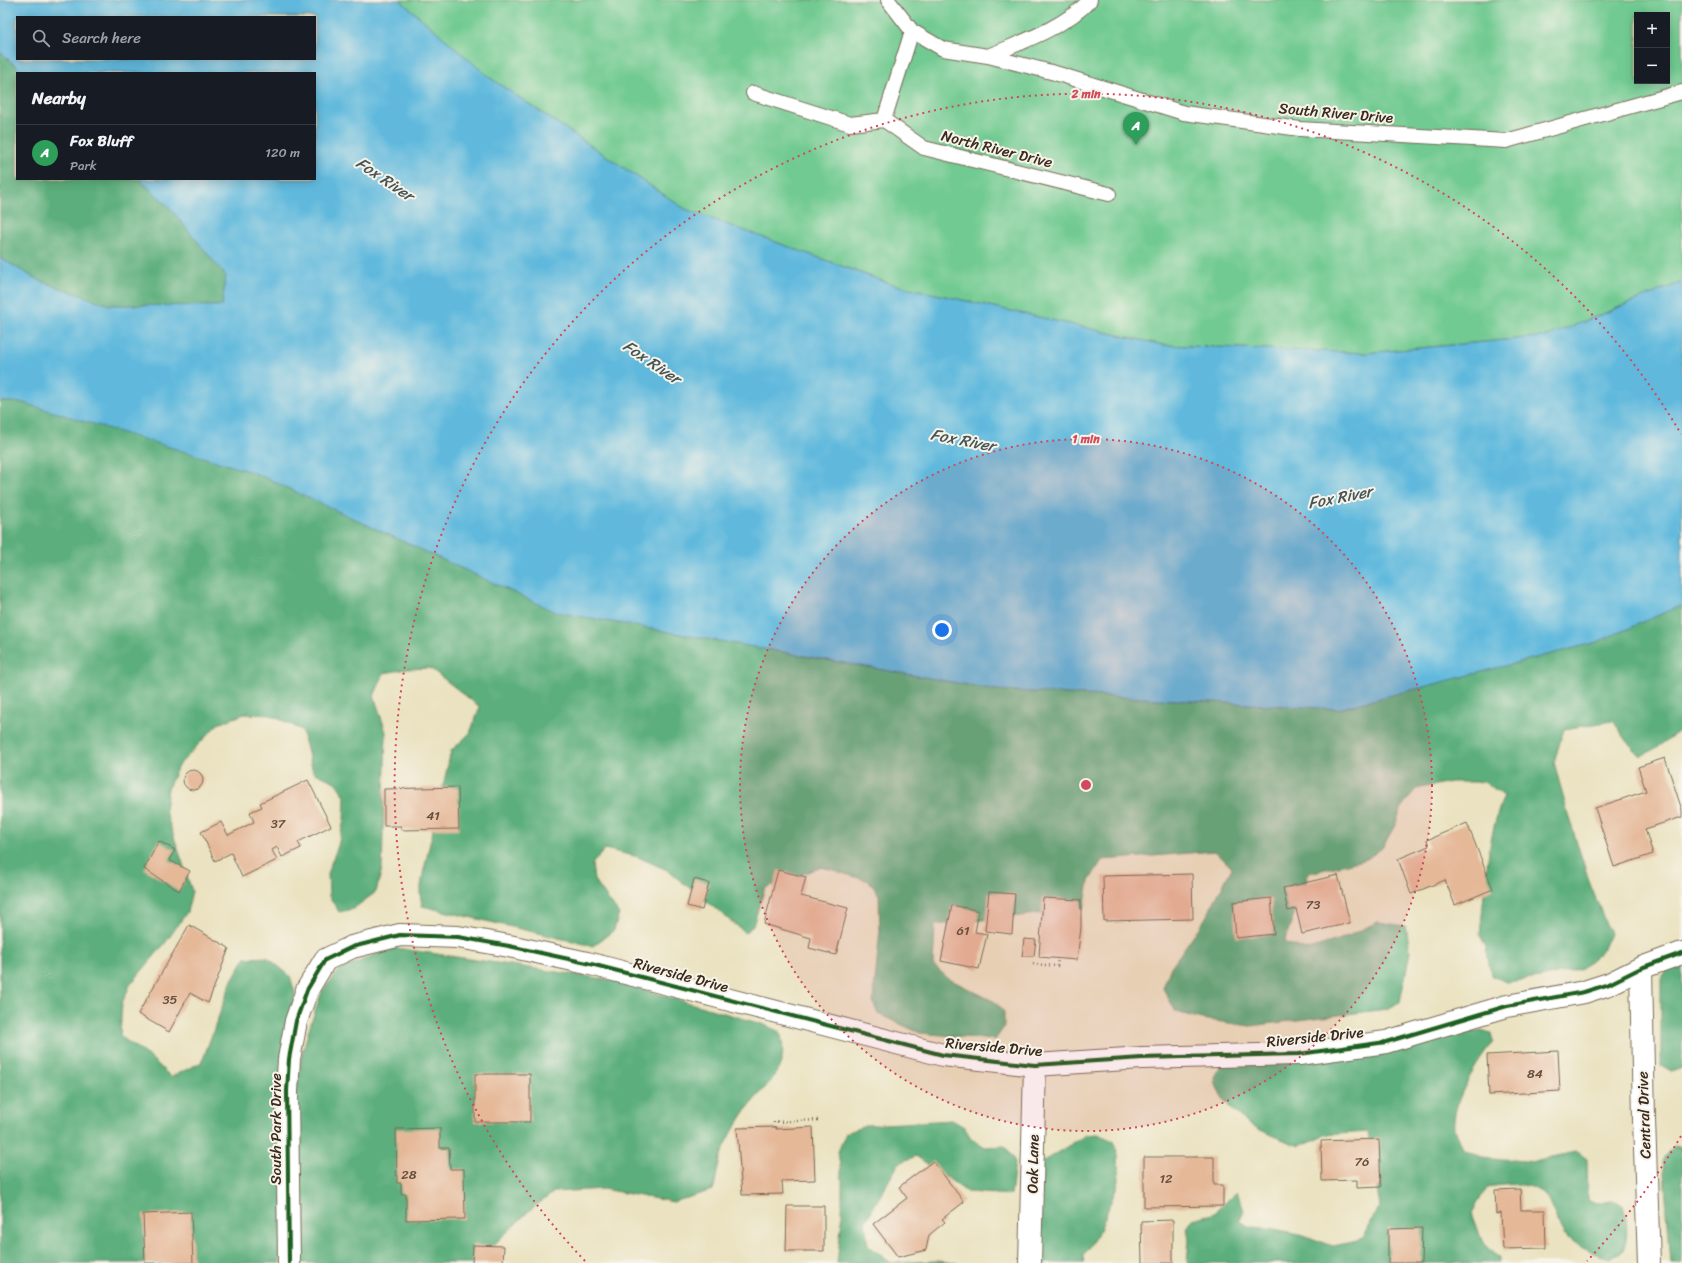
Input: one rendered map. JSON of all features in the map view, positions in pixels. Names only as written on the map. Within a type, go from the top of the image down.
[{"type":"street","name":"Riverside Drive","points":[[352,947],[400,935],[458,937],[509,946],[587,963],[943,1055],[1035,1065],[1142,1058],[1299,1054],[1386,1042],[1507,1006],[1584,992],[1609,984],[1641,968],[1682,953]]},
{"type":"street","name":"South Park Drive","points":[[289,1263],[287,1091],[290,1051],[296,1021],[310,984],[325,960],[352,947]]},
{"type":"street","name":"Central Drive","points":[[1641,968],[1649,1263]]},
{"type":"street","name":"Oak Lane","points":[[1030,1263],[1035,1065]]},
{"type":"lane","points":[[753,93],[850,124],[884,120],[912,31],[888,0]]},
{"type":"lane","points":[[988,56],[1040,35],[1084,7],[1090,0]]},
{"type":"lane","name":"South River Drive","points":[[912,31],[943,49],[988,56],[1055,73],[1184,113],[1300,129],[1506,141],[1682,92]]},
{"type":"lane","name":"North River Drive","points":[[884,120],[924,148],[1109,194]]},
{"type":"path","points":[[1033,964],[1057,966],[1058,958]]},
{"type":"path","points":[[774,1127],[774,1122],[818,1120]]},
{"type":"green space","points":[[400,0],[1682,0],[1682,282],[1548,336],[1366,353],[1163,345],[891,284],[685,209],[490,78]]},
{"type":"green space","points":[[0,52],[23,72],[16,72],[16,180],[140,180],[168,206],[226,276],[222,306],[109,305],[40,281],[0,258]]},
{"type":"green space","points":[[0,401],[24,402],[255,473],[556,612],[997,690],[1338,709],[1597,642],[1682,605],[1682,729],[1656,748],[1641,756],[1630,745],[1613,721],[1564,729],[1554,762],[1567,811],[1590,884],[1610,934],[1601,952],[1582,968],[1540,978],[1506,982],[1491,975],[1486,947],[1480,935],[1490,847],[1493,830],[1504,796],[1485,782],[1450,782],[1416,789],[1403,805],[1394,827],[1382,848],[1367,859],[1309,873],[1284,942],[1306,950],[1341,939],[1378,922],[1406,926],[1410,952],[1400,1002],[1387,1009],[1250,1026],[1202,1019],[1176,1012],[1163,988],[1171,967],[1205,919],[1232,868],[1215,851],[1102,860],[1089,881],[1084,909],[935,925],[933,965],[949,979],[995,1002],[1004,1012],[1004,1027],[995,1040],[920,1033],[878,1014],[873,1002],[880,930],[879,895],[869,881],[822,867],[765,888],[753,925],[746,933],[667,870],[638,857],[605,849],[592,864],[594,880],[619,914],[614,930],[593,946],[422,906],[420,893],[423,874],[451,751],[470,733],[480,707],[430,668],[407,669],[384,673],[374,696],[386,732],[382,869],[376,892],[353,909],[339,912],[329,896],[328,871],[338,846],[344,820],[345,796],[335,782],[313,772],[302,730],[271,715],[244,714],[218,724],[178,766],[168,788],[165,810],[192,891],[187,912],[166,942],[130,985],[122,1003],[120,1036],[151,1058],[171,1077],[202,1062],[232,980],[245,958],[267,957],[290,976],[295,993],[280,1263],[0,1263]]},
{"type":"green space","points":[[396,948],[611,980],[765,1025],[780,1032],[783,1045],[780,1066],[769,1083],[744,1113],[729,1138],[720,1158],[713,1190],[673,1202],[603,1189],[554,1192],[530,1210],[475,1263],[299,1263],[295,1097],[302,1054],[309,1029],[322,991],[340,970],[369,957]]},
{"type":"green space","points":[[1682,963],[1682,1068],[1671,1072],[1661,1066],[1661,979],[1667,970]]},
{"type":"green space","points":[[1481,1030],[1491,1033],[1493,1042],[1473,1071],[1461,1094],[1457,1106],[1454,1117],[1454,1128],[1462,1148],[1482,1157],[1534,1162],[1577,1152],[1587,1159],[1588,1200],[1597,1204],[1612,1201],[1623,1205],[1627,1228],[1623,1251],[1610,1258],[1582,1248],[1568,1238],[1563,1232],[1549,1201],[1543,1194],[1526,1186],[1507,1185],[1487,1187],[1472,1213],[1482,1241],[1499,1258],[1499,1263],[1187,1263],[1189,1239],[1187,1228],[1193,1219],[1213,1214],[1237,1192],[1244,1210],[1240,1221],[1250,1227],[1268,1228],[1300,1234],[1333,1246],[1353,1242],[1365,1236],[1369,1222],[1380,1207],[1368,1132],[1324,1135],[1300,1146],[1265,1132],[1243,1119],[1225,1102],[1215,1080],[1215,1075],[1223,1064],[1364,1055]]},
{"type":"green space","points":[[952,1120],[964,1127],[971,1138],[985,1147],[1005,1146],[1015,1162],[1011,1195],[967,1192],[916,1156],[899,1163],[865,1222],[868,1245],[891,1263],[837,1263],[842,1220],[842,1180],[838,1152],[846,1133],[868,1125]]},
{"type":"green space","points":[[1098,1134],[1113,1141],[1118,1155],[1119,1181],[1100,1230],[1083,1256],[1084,1263],[1039,1263],[1042,1162],[1086,1135]]},
{"type":"green space","points":[[1674,1146],[1682,1148],[1682,1263],[1671,1263],[1663,1160]]},
{"type":"green space","points":[[936,1261],[957,1263],[891,1263]]},
{"type":"water","name":"Fox River","points":[[0,0],[400,0],[490,78],[685,209],[891,284],[1163,345],[1366,353],[1548,336],[1682,282],[1682,605],[1597,642],[1338,709],[997,690],[556,612],[255,473],[24,403],[0,401],[0,258],[40,281],[109,305],[222,306],[226,276],[168,206],[140,180],[316,180],[316,72],[23,72],[0,52]]},
{"type":"building","points":[[1665,758],[1682,810],[1682,817],[1645,829],[1653,854],[1614,867],[1595,808],[1646,791],[1638,767]]},
{"type":"building","points":[[189,770],[197,770],[203,776],[203,784],[197,790],[189,790],[183,784],[183,776]]},
{"type":"building","points":[[308,780],[331,826],[298,842],[301,848],[282,857],[277,847],[272,850],[277,860],[242,877],[231,853],[215,861],[201,832],[221,822],[228,835],[254,822],[250,812],[262,807],[260,803]]},
{"type":"building","points":[[458,787],[459,829],[401,830],[401,826],[384,826],[384,789]]},
{"type":"building","points":[[1467,823],[1493,889],[1455,905],[1445,880],[1411,894],[1398,859],[1429,846],[1427,840]]},
{"type":"building","points":[[159,841],[175,850],[169,860],[190,871],[179,891],[144,869]]},
{"type":"building","points":[[778,870],[806,877],[801,896],[848,908],[836,955],[809,948],[811,938],[764,924]]},
{"type":"building","points":[[1192,874],[1193,919],[1104,921],[1103,876]]},
{"type":"building","points":[[1338,875],[1350,923],[1302,934],[1296,909],[1288,911],[1283,888]]},
{"type":"building","points":[[694,879],[709,883],[702,910],[687,906]]},
{"type":"building","points":[[989,892],[1015,894],[1012,934],[985,931]]},
{"type":"building","points":[[1043,898],[1081,900],[1081,927],[1077,960],[1039,957]]},
{"type":"building","points":[[1271,898],[1274,934],[1236,938],[1233,902]]},
{"type":"building","points":[[952,905],[979,911],[975,932],[987,934],[979,969],[941,961]]},
{"type":"building","points":[[189,925],[229,948],[208,1003],[190,993],[169,1032],[138,1014]]},
{"type":"building","points":[[1024,939],[1036,940],[1034,956],[1022,956]]},
{"type":"building","points":[[1558,1051],[1560,1091],[1489,1095],[1487,1055]]},
{"type":"building","points":[[475,1074],[530,1074],[530,1122],[475,1122]]},
{"type":"building","points":[[776,1127],[776,1129],[813,1127],[815,1180],[782,1181],[783,1194],[742,1195],[737,1128]]},
{"type":"building","points":[[440,1128],[440,1148],[449,1148],[450,1169],[464,1169],[465,1219],[406,1220],[406,1194],[401,1194],[401,1183],[397,1183],[396,1129]]},
{"type":"building","points":[[1379,1139],[1381,1187],[1357,1188],[1357,1180],[1322,1181],[1321,1141]]},
{"type":"building","points":[[1144,1157],[1214,1157],[1214,1185],[1223,1185],[1223,1206],[1144,1207]]},
{"type":"building","points":[[933,1161],[964,1202],[942,1219],[945,1222],[929,1235],[926,1250],[898,1257],[873,1224],[907,1198],[899,1187]]},
{"type":"building","points":[[1520,1189],[1521,1210],[1545,1210],[1546,1248],[1503,1249],[1501,1213],[1496,1214],[1495,1190]]},
{"type":"building","points":[[787,1206],[824,1206],[824,1251],[786,1251]]},
{"type":"building","points":[[191,1212],[193,1263],[145,1263],[143,1214]]},
{"type":"building","points":[[1173,1220],[1173,1263],[1142,1263],[1141,1221]]},
{"type":"building","points":[[1422,1228],[1421,1263],[1388,1263],[1388,1229]]},
{"type":"building","points":[[473,1245],[504,1246],[503,1263],[472,1263]]},
{"type":"cycle path","points":[[289,1263],[287,1091],[289,1059],[296,1021],[307,990],[325,960],[352,947],[400,935],[458,937],[509,946],[587,963],[943,1055],[1035,1065],[1142,1058],[1299,1054],[1386,1042],[1507,1006],[1584,992],[1609,984],[1641,968],[1682,953]]},
{"type":"place","name":"Fox Bluff","points":[[1136,145]]}]
